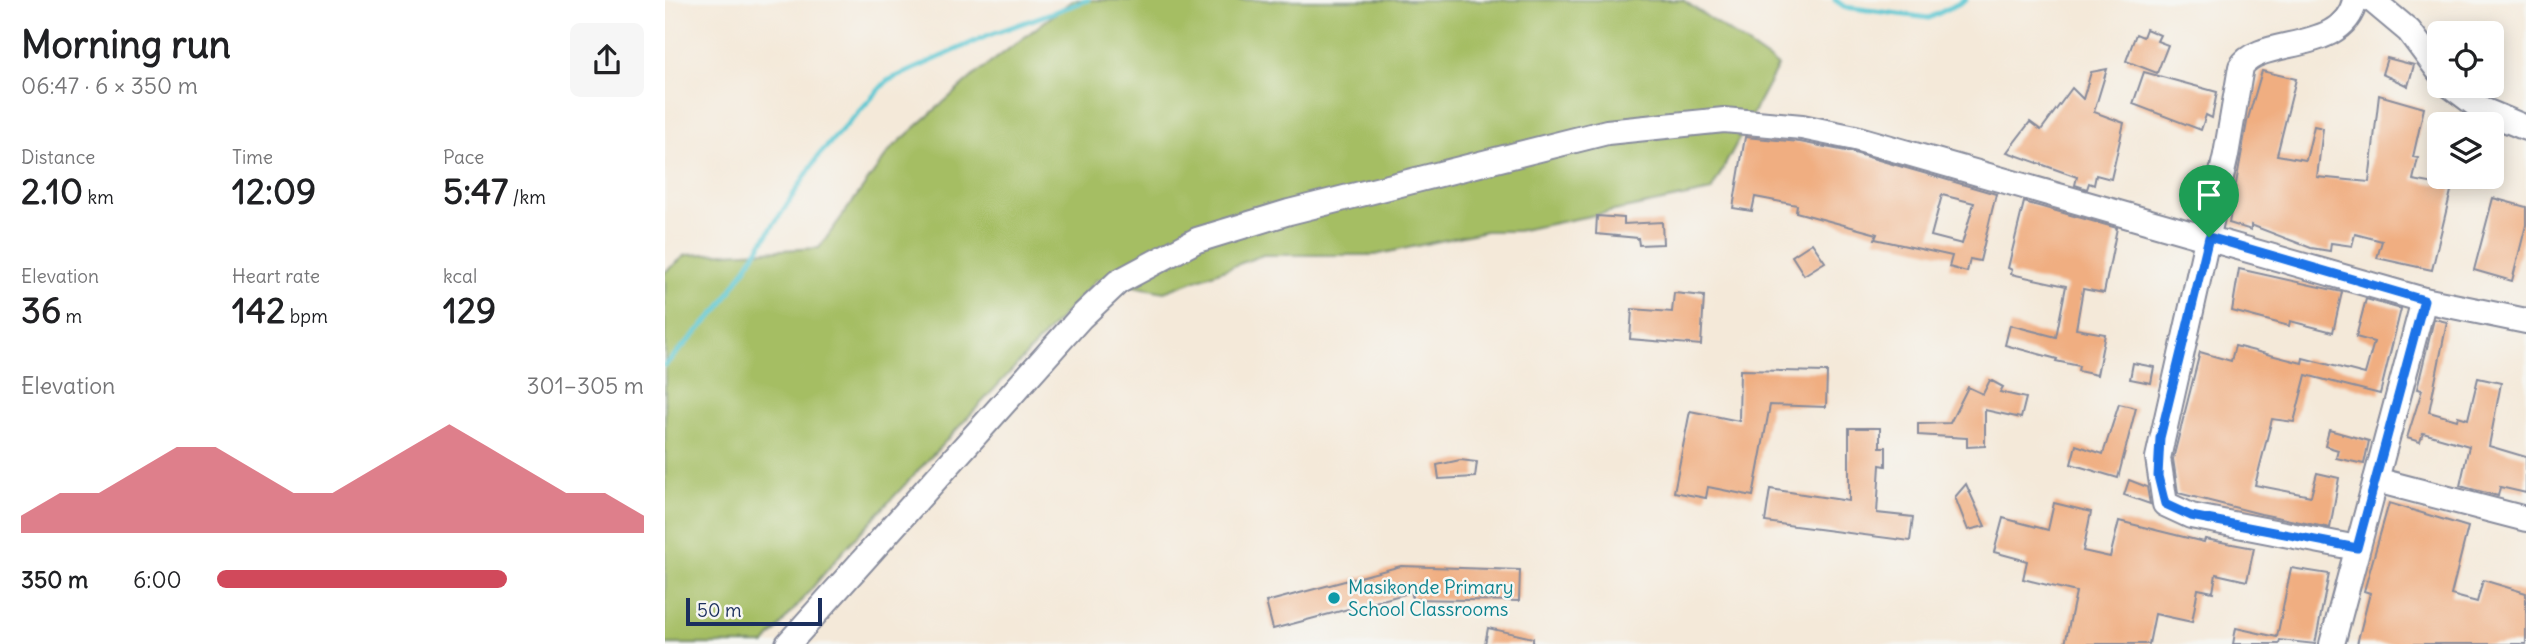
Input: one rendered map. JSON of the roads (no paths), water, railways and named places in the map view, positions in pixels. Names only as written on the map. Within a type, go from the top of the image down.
[{"type":"street","points":[[2355,0],[2349,15],[2329,32],[2292,47],[2258,52],[2244,62],[2209,237],[2160,438],[2158,476],[2165,504],[2191,516],[2357,548]]},
{"type":"street","points":[[2372,0],[2409,31],[2427,55]]},
{"type":"street","points":[[2467,98],[2483,110],[2526,128]]},
{"type":"street","points":[[788,644],[1081,317],[1118,282],[1198,240],[1289,212],[1607,132],[1724,120],[1802,127],[1855,138],[2424,300],[2526,321]]},
{"type":"street","points":[[2332,644],[2424,300]]},
{"type":"street","points":[[2376,480],[2526,519]]},
{"type":"waterway","points":[[665,365],[719,309],[819,155],[887,81],[989,35],[1088,0]]},
{"type":"waterway","points":[[1835,0],[1845,7],[1929,18],[1966,0]]},
{"type":"place","name":"Masikonde Primary School Classrooms","points":[[1334,598]]}]
